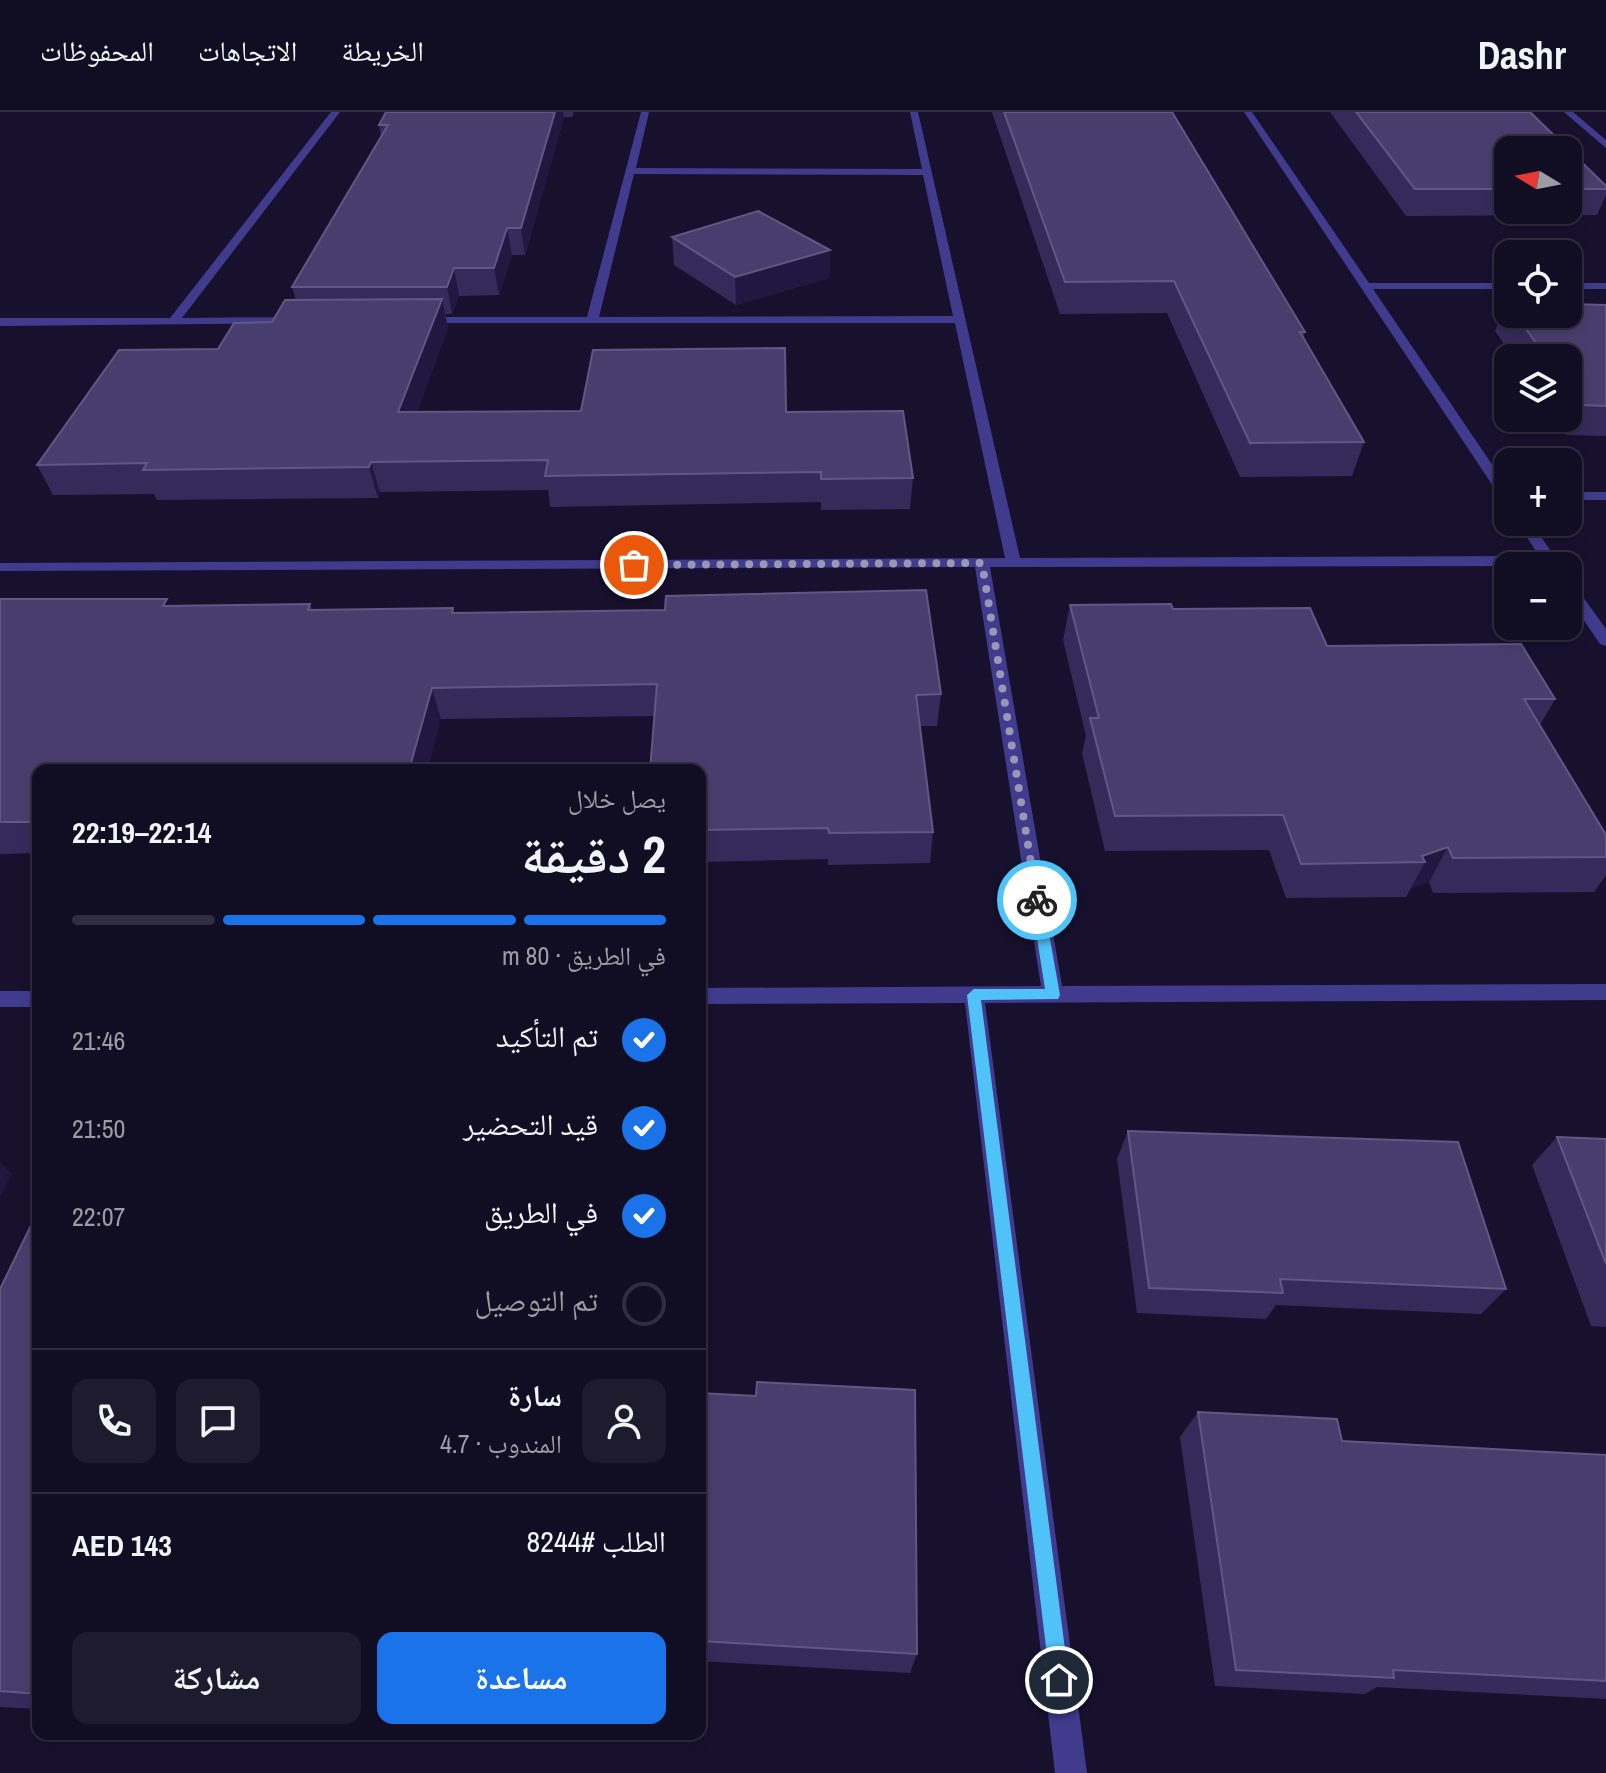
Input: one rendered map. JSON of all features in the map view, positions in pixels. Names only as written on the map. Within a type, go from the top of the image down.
[{"type":"street","points":[[173,322],[336,112]]},
{"type":"street","points":[[592,320],[645,112]]},
{"type":"street","points":[[914,112],[1014,563]]},
{"type":"street","points":[[1248,112],[1494,476]]},
{"type":"street","points":[[1568,112],[1603,140]]},
{"type":"street","points":[[630,171],[927,172]]},
{"type":"street","points":[[1366,286],[1494,286]]},
{"type":"street","points":[[1582,286],[1606,286]]},
{"type":"street","points":[[406,321],[960,319]]},
{"type":"street","points":[[0,322],[313,321]]},
{"type":"street","points":[[1582,496],[1606,496]]},
{"type":"street","points":[[982,563],[1053,995]]},
{"type":"street","points":[[0,567],[1494,563]]},
{"type":"street","points":[[1582,606],[1606,641]]},
{"type":"street","points":[[706,996],[1606,992]]},
{"type":"street","points":[[974,995],[1071,1773]]},
{"type":"street","points":[[0,999],[32,999]]},
{"type":"building","points":[[386,112],[555,112],[521,228],[507,228],[494,268],[454,268],[447,287],[292,287],[388,125],[379,125]]},
{"type":"building","points":[[1004,112],[1172,112],[1305,332],[1300,332],[1364,442],[1250,443],[1174,281],[1065,282]]},
{"type":"building","points":[[1356,112],[1530,112],[1555,136],[1494,136],[1494,189],[1415,189]]},
{"type":"building","points":[[1582,163],[1606,186],[1606,189],[1582,189]]},
{"type":"building","points":[[758,211],[830,250],[735,277],[672,237]]},
{"type":"building","points":[[442,299],[398,412],[581,411],[593,350],[785,348],[786,412],[903,411],[913,478],[821,479],[821,472],[545,476],[548,460],[371,462],[369,467],[143,470],[147,463],[37,465],[119,350],[218,349],[234,323],[272,322],[285,300]]},
{"type":"building","points":[[1582,304],[1606,305],[1606,406],[1582,405],[1582,344],[1537,344],[1525,328],[1582,328]]},
{"type":"building","points":[[926,590],[941,694],[916,695],[933,832],[829,833],[828,828],[706,830],[706,764],[650,764],[657,684],[432,688],[411,764],[32,764],[32,822],[0,822],[0,599],[167,599],[163,606],[310,604],[308,610],[453,608],[452,613],[665,610],[666,596]]},
{"type":"building","points":[[1171,604],[1173,609],[1310,608],[1327,646],[1521,644],[1555,699],[1524,699],[1606,835],[1606,857],[1453,858],[1448,847],[1422,856],[1425,862],[1301,864],[1283,815],[1115,816],[1090,718],[1099,718],[1070,605]]},
{"type":"building","points":[[1128,1131],[1458,1142],[1506,1289],[1280,1279],[1283,1293],[1149,1288]]},
{"type":"building","points":[[1557,1137],[1606,1139],[1606,1264]]},
{"type":"building","points":[[32,1223],[32,1694],[0,1691],[0,1289]]},
{"type":"building","points":[[757,1382],[915,1390],[917,1654],[706,1641],[706,1393],[756,1396]]},
{"type":"building","points":[[1198,1412],[1337,1419],[1342,1441],[1606,1455],[1606,1681],[1393,1670],[1394,1678],[1236,1670]]},
{"type":"way so far","points":[[634,565],[982,563],[1037,900]]},
{"type":"route","points":[[1037,900],[1053,995],[974,995],[1059,1680]]}]
